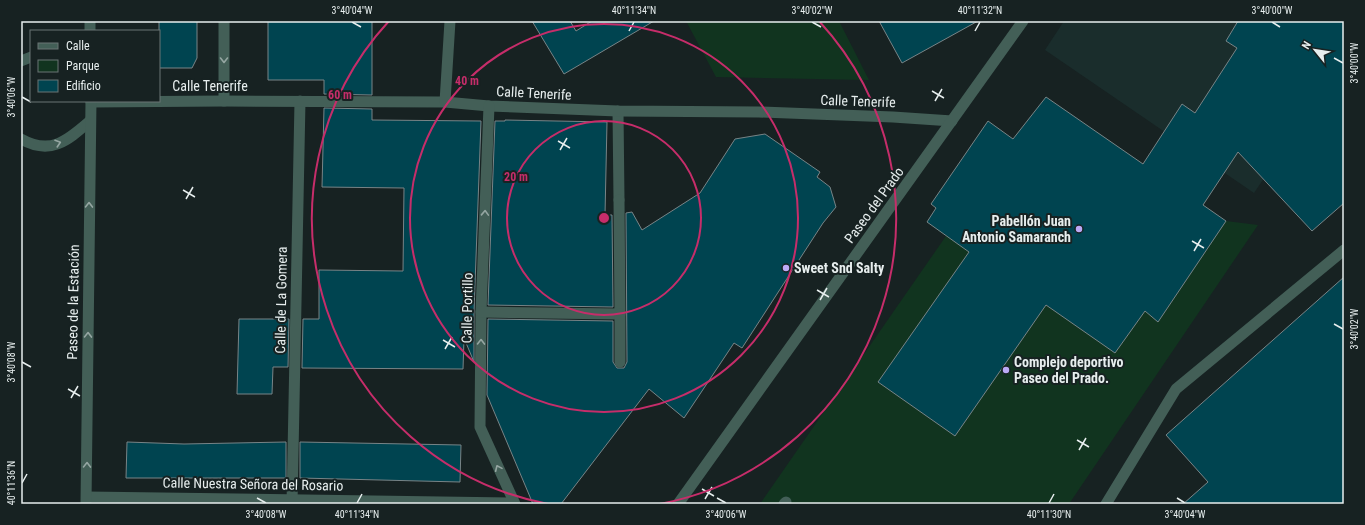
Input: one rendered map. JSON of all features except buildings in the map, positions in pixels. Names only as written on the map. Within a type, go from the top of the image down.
[{"type":"street","points":[[224,21],[224,101]]},
{"type":"street","points":[[446,102],[450,21]]},
{"type":"street","name":"Paseo del Prado","points":[[678,504],[1023,21]]},
{"type":"street","name":"Calle Tenerife","points":[[160,101],[446,102],[489,106],[618,111],[767,113],[893,117],[952,121]]},
{"type":"street","name":"Calle de La Gomera","points":[[293,502],[300,101]]},
{"type":"street","name":"Paseo de la Estación","points":[[86,500],[91,102]]},
{"type":"street","name":"Calle Portillo","points":[[489,106],[481,312],[480,427],[514,504]]},
{"type":"street","points":[[618,111],[620,362]]},
{"type":"street","points":[[21,139],[28,143],[42,146],[57,145],[70,139],[90,121]]},
{"type":"street","points":[[1106,504],[1176,389],[1344,250]]},
{"type":"street","points":[[481,312],[620,314]]},
{"type":"street","name":"Calle Nuestra Señora del Rosario","points":[[86,500],[514,504]]},
{"type":"shaded area","points":[[1064,21],[1344,21],[1344,59],[1254,193],[1045,50]]},
{"type":"green space","points":[[686,21],[839,21],[869,80],[716,77]]},
{"type":"green space","name":"Complejo deportivo Paseo del Prado.","points":[[1046,97],[1226,221],[1258,225],[1069,504],[760,504],[946,236],[927,222],[936,208],[931,204],[988,121],[1013,139]]},
{"type":"place","name":"Pabellón Juan Antonio Samaranch","points":[[1079,229]]},
{"type":"place","name":"Sweet Snd Salty","points":[[786,268]]},
{"type":"place","name":"Complejo deportivo Paseo del Prado.","points":[[1006,370]]}]
